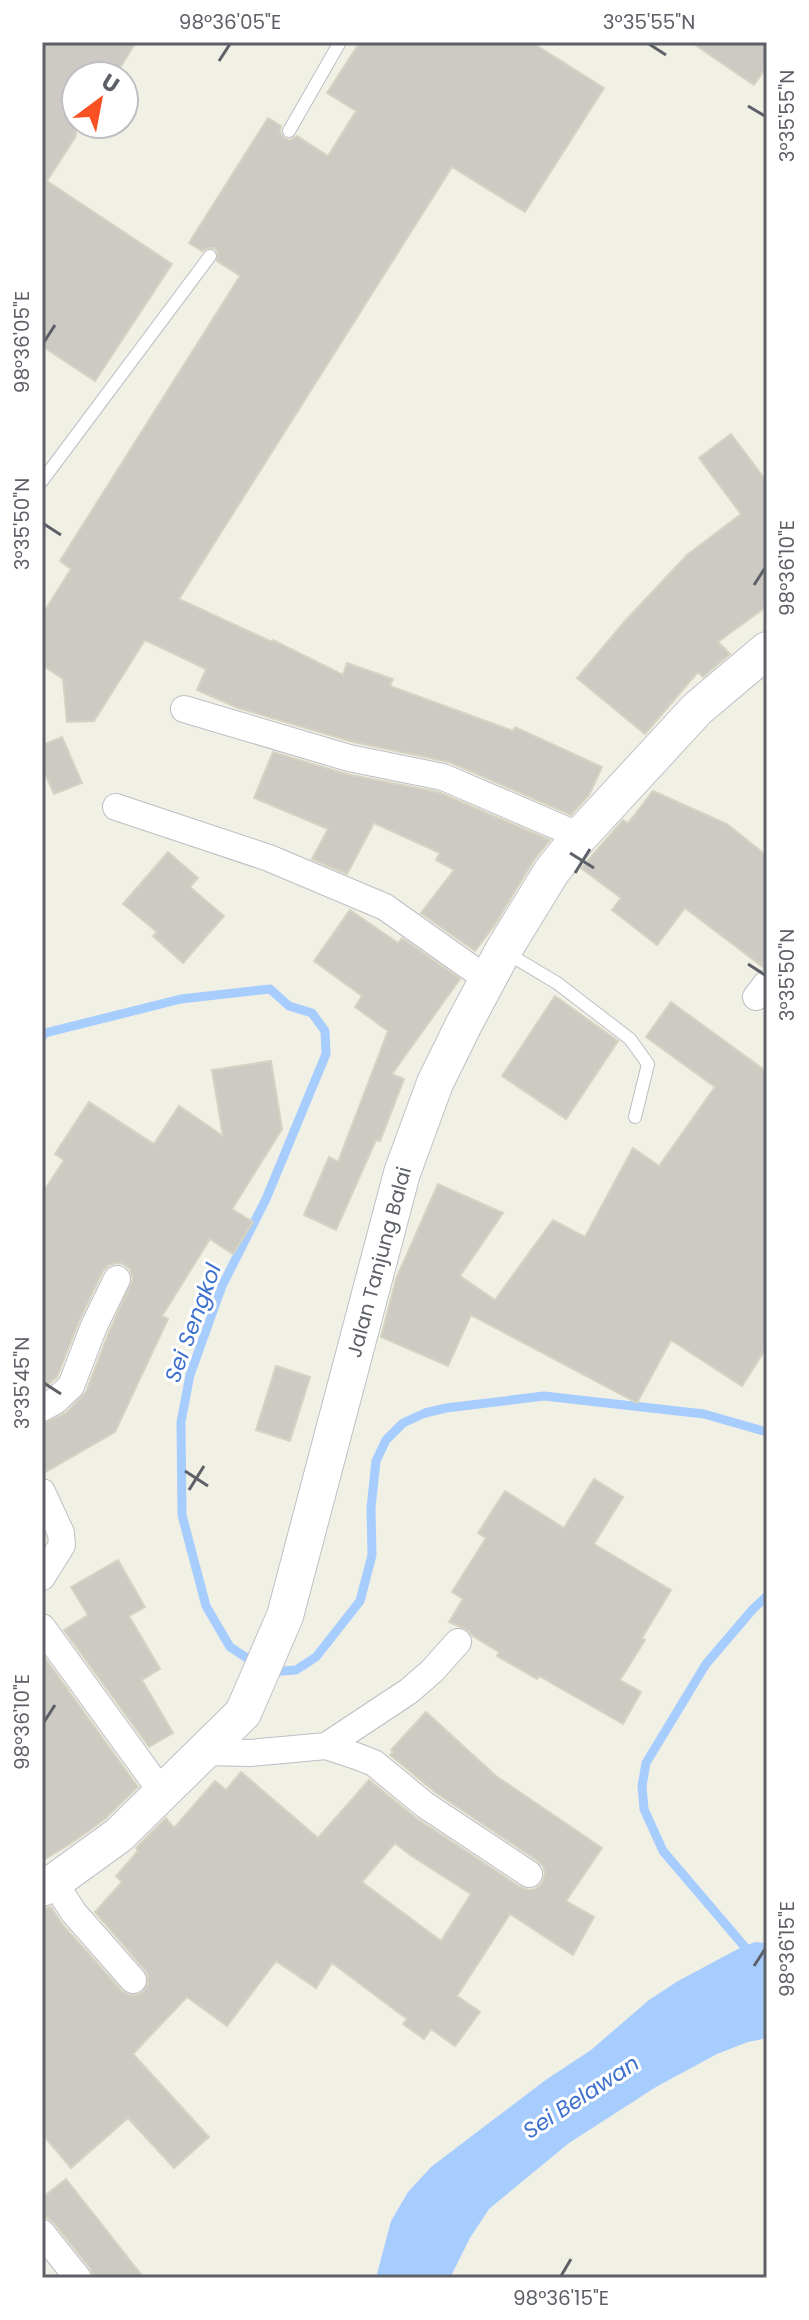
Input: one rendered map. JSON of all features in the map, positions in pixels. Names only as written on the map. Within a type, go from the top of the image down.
[{"type":"street","name":"Jalan Tanjung Balai","points":[[48,1885],[119,1835],[243,1713],[285,1616],[402,1173],[435,1083],[495,965],[552,871],[580,836],[697,709],[767,650]]},
{"type":"street","points":[[184,709],[349,758],[443,777],[580,836]]},
{"type":"street","points":[[116,807],[269,858],[385,907],[495,965]]},
{"type":"street","points":[[42,1408],[71,1386],[94,1326],[117,1279]]},
{"type":"street","points":[[42,1492],[61,1533],[62,1545],[42,1577]]},
{"type":"street","points":[[42,1627],[161,1791]]},
{"type":"street","points":[[326,1746],[409,1691],[458,1642]]},
{"type":"street","points":[[202,1752],[250,1753],[326,1746],[374,1763],[425,1805],[529,1874]]},
{"type":"street","points":[[48,1885],[133,1980]]},
{"type":"street","points":[[42,2233],[78,2278]]},
{"type":"lane","points":[[289,131],[340,42]]},
{"type":"lane","points":[[42,481],[210,256]]},
{"type":"lane","points":[[495,965],[557,983],[630,1039],[648,1064],[635,1117]]},
{"type":"water","name":"Sei Belawan","points":[[755,1942],[767,1943],[767,2038],[717,2054],[656,2087],[569,2143],[489,2209],[450,2278],[376,2278],[391,2221],[408,2192],[431,2167],[547,2079],[591,2050],[649,2000],[678,1981]]},
{"type":"building","points":[[42,42],[136,42],[125,60],[60,60],[60,140],[73,140],[47,181],[172,264],[95,381],[42,346]]},
{"type":"building","points":[[360,42],[531,42],[604,88],[525,212],[452,167],[179,599],[343,675],[347,663],[393,679],[390,686],[513,731],[515,727],[602,767],[589,795],[571,815],[449,762],[353,742],[238,708],[197,690],[206,669],[145,640],[94,721],[67,722],[63,679],[42,665],[42,615],[71,569],[60,561],[240,276],[217,261],[215,248],[202,251],[189,243],[268,118],[281,126],[280,132],[284,138],[290,140],[297,136],[328,156],[356,111],[327,93]]},
{"type":"building","points":[[691,42],[767,42],[767,66],[754,85]]},
{"type":"building","points":[[731,434],[767,482],[767,606],[718,642],[730,654],[703,677],[698,672],[645,734],[577,678],[687,555],[741,514],[699,458]]},
{"type":"building","points":[[62,737],[82,783],[54,794],[42,766],[42,745]]},
{"type":"building","points":[[273,752],[346,774],[438,792],[550,840],[475,951],[421,913],[454,870],[436,860],[440,853],[374,823],[347,874],[312,859],[328,829],[254,798]]},
{"type":"building","points":[[653,791],[727,824],[767,856],[767,967],[764,968],[685,908],[657,945],[612,910],[621,898],[581,868],[623,820],[628,823]]},
{"type":"building","points":[[168,852],[198,878],[190,887],[224,916],[183,963],[153,936],[157,932],[123,904]]},
{"type":"building","points":[[350,910],[398,943],[402,938],[460,979],[392,1074],[404,1079],[380,1141],[376,1140],[336,1230],[304,1215],[329,1157],[338,1162],[388,1031],[355,1007],[362,996],[314,961]]},
{"type":"building","points":[[555,996],[618,1041],[566,1119],[502,1076]]},
{"type":"building","points":[[671,1002],[767,1072],[767,1347],[742,1386],[671,1340],[637,1403],[471,1315],[448,1366],[381,1337],[396,1279],[438,1184],[503,1213],[460,1276],[495,1300],[553,1220],[585,1237],[633,1148],[659,1166],[715,1087],[646,1037]]},
{"type":"building","points":[[271,1061],[282,1129],[232,1209],[253,1222],[233,1254],[210,1239],[162,1316],[168,1319],[115,1432],[42,1474],[42,1424],[66,1413],[86,1392],[133,1279],[130,1269],[123,1264],[109,1265],[103,1271],[57,1377],[42,1390],[42,1194],[64,1160],[55,1154],[89,1102],[154,1144],[179,1106],[223,1136],[212,1070]]},
{"type":"building","points":[[276,1366],[310,1377],[290,1441],[256,1430]]},
{"type":"building","points":[[594,1479],[623,1497],[594,1544],[671,1590],[620,1680],[641,1692],[623,1724],[497,1656],[499,1652],[468,1630],[449,1622],[463,1599],[452,1592],[486,1538],[478,1533],[505,1491],[564,1528]]},
{"type":"building","points":[[118,1560],[145,1607],[129,1616],[160,1669],[142,1680],[173,1733],[149,1747],[64,1630],[88,1615],[71,1587]]},
{"type":"building","points":[[42,1654],[138,1787],[105,1819],[42,1861]]},
{"type":"building","points":[[426,1712],[496,1776],[602,1848],[566,1901],[594,1917],[573,1955],[510,1914],[457,1996],[480,2012],[455,2046],[431,2029],[424,2039],[403,2024],[407,2019],[332,1963],[316,1988],[276,1961],[227,2026],[187,1997],[133,2054],[209,2137],[174,2168],[128,2118],[71,2168],[42,2134],[42,1909],[51,1907],[62,1924],[122,1991],[129,1995],[143,1992],[148,1984],[145,1970],[95,1912],[122,1882],[116,1876],[138,1851],[136,1848],[166,1818],[174,1828],[215,1781],[226,1790],[241,1772],[318,1838],[369,1780],[416,1818],[520,1887],[535,1889],[542,1883],[545,1874],[538,1861],[435,1792],[390,1755],[391,1750]],"holes":[[[395,1843],[471,1894],[441,1941],[362,1882]]]},
{"type":"building","points":[[66,2179],[144,2278],[94,2278],[90,2268],[54,2223],[42,2217],[42,2198]]},
{"type":"waterway","name":"Sei Sengkol","points":[[42,1037],[45,1033],[181,999],[270,989],[289,1006],[312,1013],[325,1031],[326,1054],[266,1199],[222,1286],[190,1375],[181,1422],[182,1515],[206,1606],[230,1647],[256,1664]]},
{"type":"waterway","name":"Sei Sengkol","points":[[269,1672],[296,1670],[316,1657],[360,1601],[372,1555],[371,1508],[376,1461],[386,1440],[403,1423],[446,1408],[544,1396],[704,1414],[767,1432]]},
{"type":"waterway","name":"Sei Sengkol","points":[[767,1596],[706,1664],[646,1763],[642,1786],[644,1809],[663,1851],[767,1973]]}]
